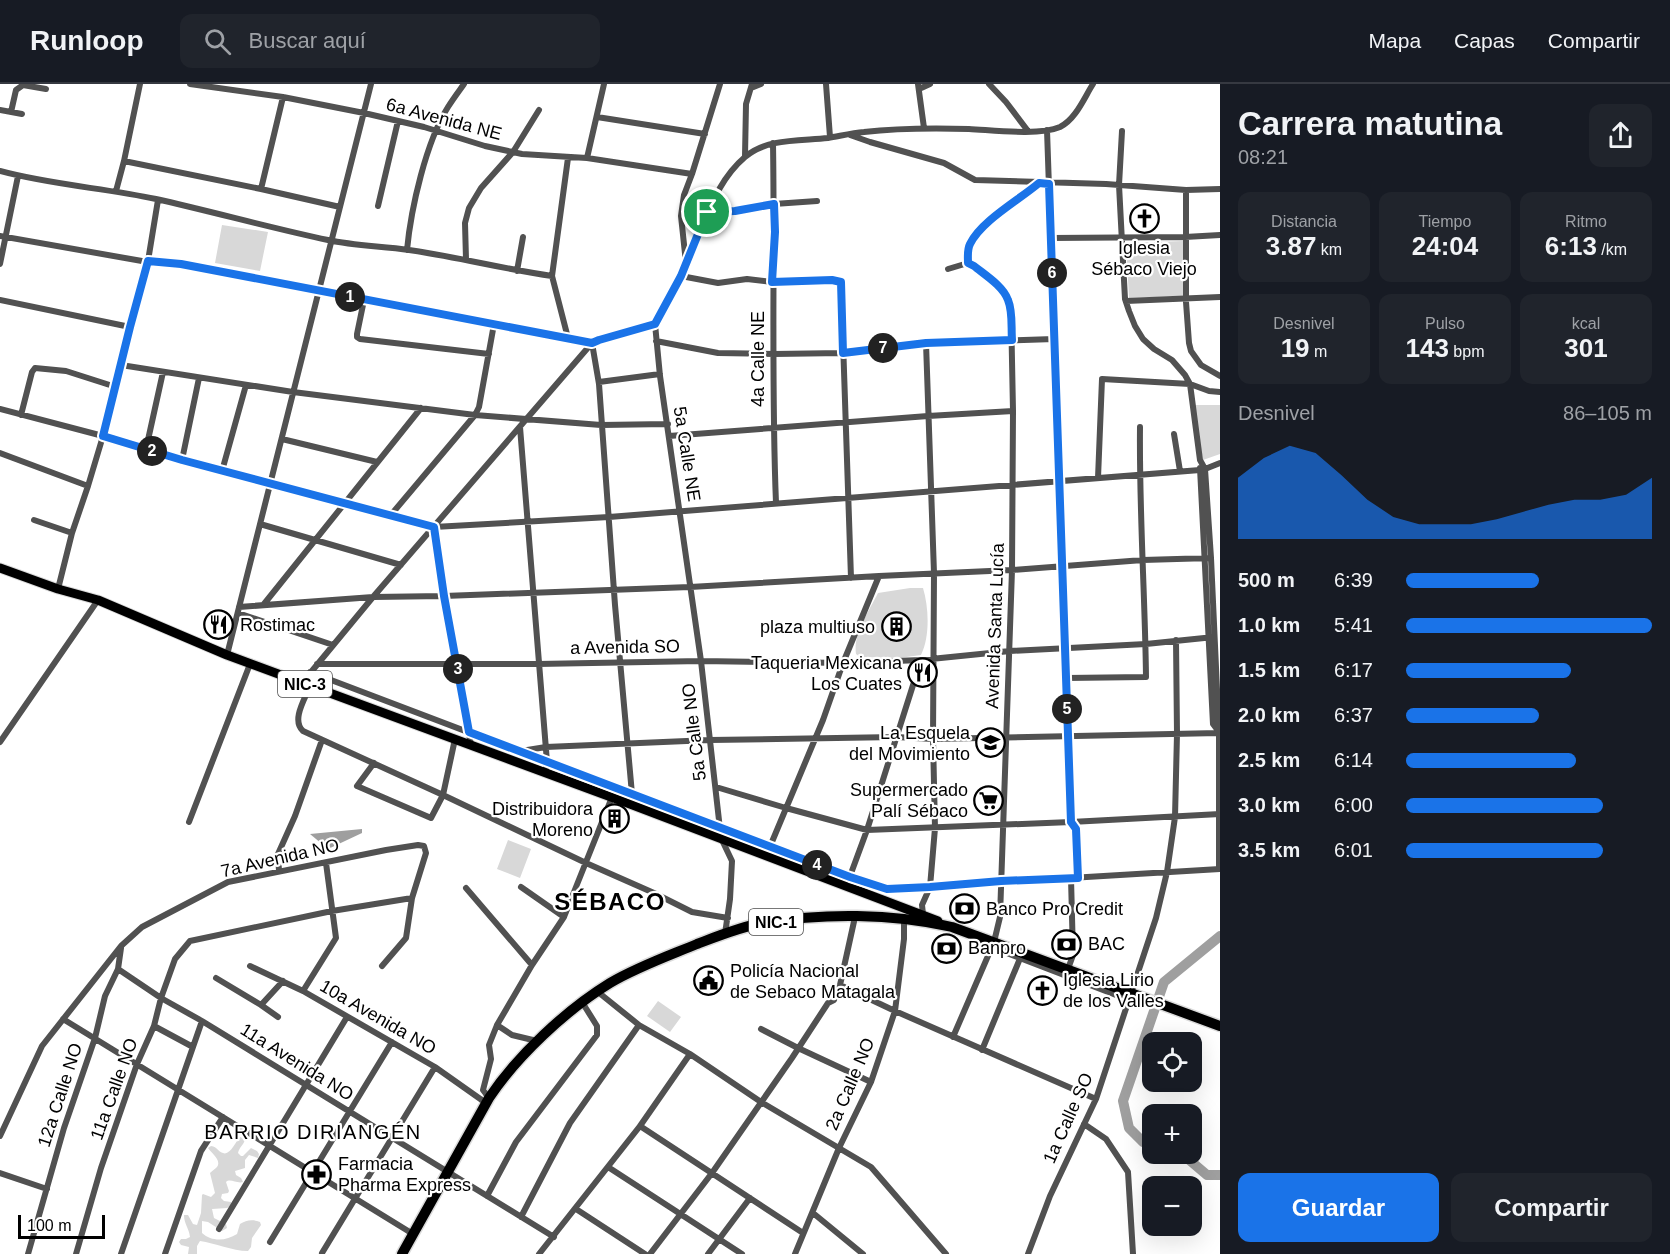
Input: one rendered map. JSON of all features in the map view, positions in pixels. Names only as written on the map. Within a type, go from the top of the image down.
[{"type":"highway","name":"NIC-1","points":[[402,1254],[503,1077],[538,1041],[582,1002],[610,983],[664,957],[725,934],[761,924],[815,918],[855,917],[930,922],[952,927],[1021,956],[1068,969],[1133,996],[1220,1026]]},
{"type":"main road","name":"NIC-3","points":[[0,568],[58,589],[98,600],[250,664],[612,797],[631,799],[721,838],[768,851],[846,887],[923,914],[952,927]]},
{"type":"street","points":[[116,191],[140,84]]},
{"type":"street","name":"6a Avenida NE","points":[[190,84],[283,97],[364,113],[513,152],[587,158],[692,174]]},
{"type":"street","points":[[227,655],[371,84]]},
{"type":"street","points":[[407,250],[409,226],[416,195],[436,130],[447,108],[464,84]]},
{"type":"street","points":[[587,158],[604,84]]},
{"type":"street","points":[[686,264],[681,216],[684,195],[720,84]]},
{"type":"street","points":[[745,156],[746,104],[751,86],[761,84]]},
{"type":"street","points":[[826,84],[830,137]]},
{"type":"street","points":[[924,128],[918,86],[930,84]]},
{"type":"street","points":[[989,84],[1028,131]]},
{"type":"street","points":[[728,918],[692,912],[303,730],[298,726],[297,720],[310,672],[592,343],[655,324],[681,276],[718,190],[729,173],[745,156],[759,147],[773,143],[861,132],[924,128],[1028,131],[1058,128],[1075,114],[1093,84]]},
{"type":"street","points":[[11,112],[16,90],[23,85],[46,89]]},
{"type":"street","points":[[261,189],[283,97]]},
{"type":"street","points":[[0,110],[22,114]]},
{"type":"street","points":[[466,259],[465,223],[469,208],[481,188],[513,152],[539,110]]},
{"type":"street","points":[[597,117],[705,134]]},
{"type":"street","points":[[378,206],[398,121]]},
{"type":"street","points":[[1047,130],[1071,822],[1076,829],[1073,955],[1068,969]]},
{"type":"street","points":[[310,672],[520,751],[631,799],[720,828],[768,851],[887,889],[1220,869],[1219,733],[1203,470],[1190,384],[1172,360],[1143,339],[1135,326],[1126,301],[1119,185],[1122,131]]},
{"type":"street","points":[[849,135],[944,163],[975,180],[1119,185],[1186,190],[1220,189]]},
{"type":"street","name":"4a Calle NE","points":[[773,143],[775,232],[772,282],[773,429],[776,503]]},
{"type":"street","points":[[568,158],[552,276],[568,338]]},
{"type":"street","points":[[124,161],[340,207]]},
{"type":"street","points":[[0,171],[18,176],[116,191],[332,241],[466,259],[552,276]]},
{"type":"street","points":[[0,264],[2,236],[18,176]]},
{"type":"street","points":[[948,269],[968,263],[969,247],[976,235],[997,215],[1039,183]]},
{"type":"street","points":[[1186,190],[1186,298],[1191,351],[1201,365],[1220,376]]},
{"type":"street","points":[[58,589],[72,533],[116,387],[148,261],[158,200]]},
{"type":"street","points":[[707,212],[817,201]]},
{"type":"street","points":[[1051,238],[1220,235]]},
{"type":"street","points":[[2,236],[142,261],[181,264],[592,343]]},
{"type":"street","points":[[518,271],[523,237]]},
{"type":"street","name":"Avenida Santa Lucía","points":[[953,1037],[992,945],[1000,917],[1012,570],[1011,310],[1004,292],[968,263]]},
{"type":"street","points":[[681,276],[718,283],[747,279],[772,282],[832,280],[841,282],[851,578]]},
{"type":"street","points":[[1126,301],[1220,297]]},
{"type":"street","points":[[0,300],[130,327]]},
{"type":"street","points":[[364,300],[357,337],[489,354]]},
{"type":"street","points":[[390,516],[475,415],[479,407],[494,324]]},
{"type":"street","name":"5a Calle NE","points":[[655,324],[690,587]]},
{"type":"street","points":[[656,341],[718,352],[774,354],[843,353],[926,343],[1054,339]]},
{"type":"street","points":[[592,343],[599,382],[631,799]]},
{"type":"street","points":[[923,914],[922,905],[930,887],[935,828],[934,573],[926,343]]},
{"type":"street","points":[[121,365],[293,392],[475,415],[601,425],[668,424]]},
{"type":"street","points":[[21,415],[35,368],[66,371],[116,387]]},
{"type":"street","points":[[146,449],[163,372]]},
{"type":"street","points":[[599,382],[660,374]]},
{"type":"street","points":[[182,460],[199,378]]},
{"type":"street","points":[[1098,478],[1102,379],[1190,384],[1209,391],[1220,392]]},
{"type":"street","points":[[222,471],[246,385]]},
{"type":"street","points":[[264,604],[421,408]]},
{"type":"street","points":[[0,409],[434,527],[609,517],[1203,470],[1220,463]]},
{"type":"street","points":[[669,436],[1013,411]]},
{"type":"street","points":[[1066,678],[1146,677],[1139,475],[1140,427]]},
{"type":"street","points":[[520,428],[546,747],[545,772]]},
{"type":"street","points":[[1174,434],[1180,471]]},
{"type":"street","points":[[282,439],[377,462]]},
{"type":"street","points":[[0,453],[88,486]]},
{"type":"street","points":[[34,520],[72,533]]},
{"type":"street","points":[[260,524],[401,565]]},
{"type":"street","points":[[434,527],[471,745]]},
{"type":"street","points":[[238,610],[264,604],[373,597],[690,587],[1208,558]]},
{"type":"street","points":[[768,851],[879,576]]},
{"type":"street","name":"5a Calle NO","points":[[690,587],[701,661],[721,838],[732,861],[732,881],[725,934]]},
{"type":"street","points":[[0,742],[98,600]]},
{"type":"street","points":[[238,610],[333,645]]},
{"type":"street","name":"a Avenida SO","points":[[317,664],[701,661],[843,663],[921,660],[1010,651],[1146,644],[1212,637]]},
{"type":"street","points":[[1167,872],[1175,817],[1176,640]]},
{"type":"street","points":[[846,887],[867,830],[921,660]]},
{"type":"street","points":[[189,822],[250,664]]},
{"type":"street","points":[[520,751],[546,747],[710,740],[896,737],[933,739],[1219,733]]},
{"type":"street","points":[[374,763],[357,786],[431,818],[443,795],[455,739]]},
{"type":"street","points":[[279,871],[278,854],[295,816],[322,740]]},
{"type":"street","points":[[716,786],[867,830],[1220,814]]},
{"type":"street","points":[[488,1101],[483,1090],[491,1059],[489,1046],[497,1025],[532,965],[564,917],[612,797]]},
{"type":"street","name":"7a Avenida NO","points":[[0,1136],[42,1046],[121,946],[142,927],[228,882],[386,850],[424,846],[426,853],[412,898]]},
{"type":"street","points":[[303,991],[336,938],[326,863]]},
{"type":"street","name":"1a Calle SO","points":[[1028,1254],[1050,1196],[1096,1099],[1133,996],[1167,872]]},
{"type":"street","points":[[520,887],[564,917]]},
{"type":"street","points":[[466,888],[532,965]]},
{"type":"street","points":[[332,911],[412,898],[406,938],[382,966]]},
{"type":"street","name":"11a Calle NO","points":[[76,1254],[101,1168],[137,1064],[154,1026],[175,959],[190,940],[332,911]]},
{"type":"street","points":[[576,1209],[647,1254],[712,1173],[828,1003],[834,1000],[840,985],[855,917]]},
{"type":"street","name":"2a Calle NO","points":[[795,1254],[839,1148],[871,1082],[895,1011],[904,939],[904,919]]},
{"type":"street","name":"12a Calle NO","points":[[28,1254],[105,996],[118,969],[121,946]]},
{"type":"street","points":[[982,1050],[1021,956],[1133,996]]},
{"type":"street","name":"10a Avenida NO","points":[[250,966],[303,991],[435,1067],[488,1101]]},
{"type":"street","name":"11a Avenida NO","points":[[118,969],[161,998],[554,1237]]},
{"type":"street","points":[[216,978],[278,1017]]},
{"type":"street","points":[[261,1005],[283,981]]},
{"type":"street","points":[[840,985],[1096,1099]]},
{"type":"street","points":[[598,992],[639,1025],[690,1053],[761,1102],[871,1167],[946,1254]]},
{"type":"street","points":[[487,1196],[516,1142],[597,1035],[597,1026],[582,1002]]},
{"type":"street","points":[[219,1229],[347,1017]]},
{"type":"street","points":[[63,1019],[413,1234]]},
{"type":"street","points":[[121,1254],[202,1021]]},
{"type":"street","points":[[497,1025],[512,1035],[538,1041]]},
{"type":"street","points":[[521,1217],[570,1123],[639,1025]]},
{"type":"street","points":[[154,1026],[193,1047]]},
{"type":"street","points":[[761,1029],[871,1082]]},
{"type":"street","points":[[270,1242],[392,1042]]},
{"type":"street","points":[[551,1254],[542,1252],[640,1126],[690,1053]]},
{"type":"street","points":[[322,1253],[435,1067]]},
{"type":"street","points":[[165,1254],[201,1151],[223,1117]]},
{"type":"street","points":[[1084,1124],[1106,1139],[1128,1172],[1133,1254]]},
{"type":"street","points":[[640,1126],[804,1233]]},
{"type":"street","points":[[609,1167],[742,1254]]},
{"type":"street","points":[[0,1173],[47,1189]]},
{"type":"street","points":[[708,1254],[750,1198]]},
{"type":"street","points":[[813,1213],[863,1254]]},
{"type":"shaded area","points":[[222,225],[268,232],[260,271],[215,263]]},
{"type":"shaded area","points":[[1183,241],[1183,296],[1129,298],[1126,243]]},
{"type":"shaded area","points":[[1193,405],[1220,405],[1220,454],[1203,460]]},
{"type":"shaded area","points":[[923,588],[926,604],[928,622],[921,655],[899,658],[860,657],[856,654],[859,631],[878,593]]},
{"type":"shaded area","points":[[362,829],[362,833],[328,849],[310,834]]},
{"type":"shaded area","points":[[508,840],[531,849],[520,878],[497,869]]},
{"type":"shaded area","points":[[658,1001],[681,1017],[670,1032],[647,1016]]},
{"type":"shaded area","points":[[240,1137],[245,1139],[238,1153],[243,1156],[251,1148],[257,1151],[258,1158],[249,1155],[245,1160],[245,1168],[235,1171],[243,1182],[226,1182],[229,1191],[222,1194],[221,1198],[231,1202],[231,1206],[212,1209],[214,1218],[226,1224],[227,1228],[222,1231],[202,1221],[202,1233],[210,1238],[224,1239],[237,1234],[240,1224],[250,1220],[260,1222],[261,1225],[252,1238],[248,1251],[200,1241],[197,1254],[188,1254],[189,1247],[179,1242],[181,1239],[190,1237],[184,1215],[188,1215],[193,1224],[197,1225],[201,1213],[202,1195],[211,1197],[215,1193],[210,1173],[217,1167],[218,1162],[208,1148],[211,1146],[226,1153]]},
{"type":"waterway","points":[[1142,1141],[1129,1128],[1123,1101],[1164,982],[1220,936]]},
{"type":"waterway","points":[[1194,1164],[1207,1175],[1220,1175]]},
{"type":"place","name":"Iglesia Sébaco Viejo","points":[[1144,219]]},
{"type":"place","name":"Rostimac","points":[[219,625]]},
{"type":"place","name":"plaza multiuso","points":[[896,627]]},
{"type":"place","name":"Taqueria Mexicana Los Cuates","points":[[923,673]]},
{"type":"place","name":"La Esquela del Movimiento","points":[[991,743]]},
{"type":"place","name":"Supermercado Palí Sébaco","points":[[989,800]]},
{"type":"place","name":"Distribuidora Moreno","points":[[614,819]]},
{"type":"place","name":"Banco Pro Credit","points":[[965,909]]},
{"type":"place","name":"BAC","points":[[1067,944]]},
{"type":"place","name":"Banpro","points":[[947,948]]},
{"type":"place","name":"Policía Nacional de Sebaco Matagala","points":[[709,981]]},
{"type":"place","name":"Iglesia Lirio de los Valles","points":[[1042,990]]},
{"type":"place","name":"Farmacia Pharma Express","points":[[317,1174]]},
{"type":"district","name":"SÉBACO","points":[[610,902]]},
{"type":"district","name":"BARRIO DIRIANGÉN","points":[[313,1132]]},
{"type":"route","points":[[1039,183],[1049,184],[1071,822],[1076,829],[1078,878],[887,889],[469,732],[434,527],[182,460],[103,436],[148,261],[181,264],[592,343],[655,324],[681,276],[707,212],[735,211],[774,204],[772,282],[832,280],[841,282],[843,353],[926,343],[1012,340],[1009,301],[1004,292],[968,263],[969,247],[976,235],[997,215],[1039,183]]}]
